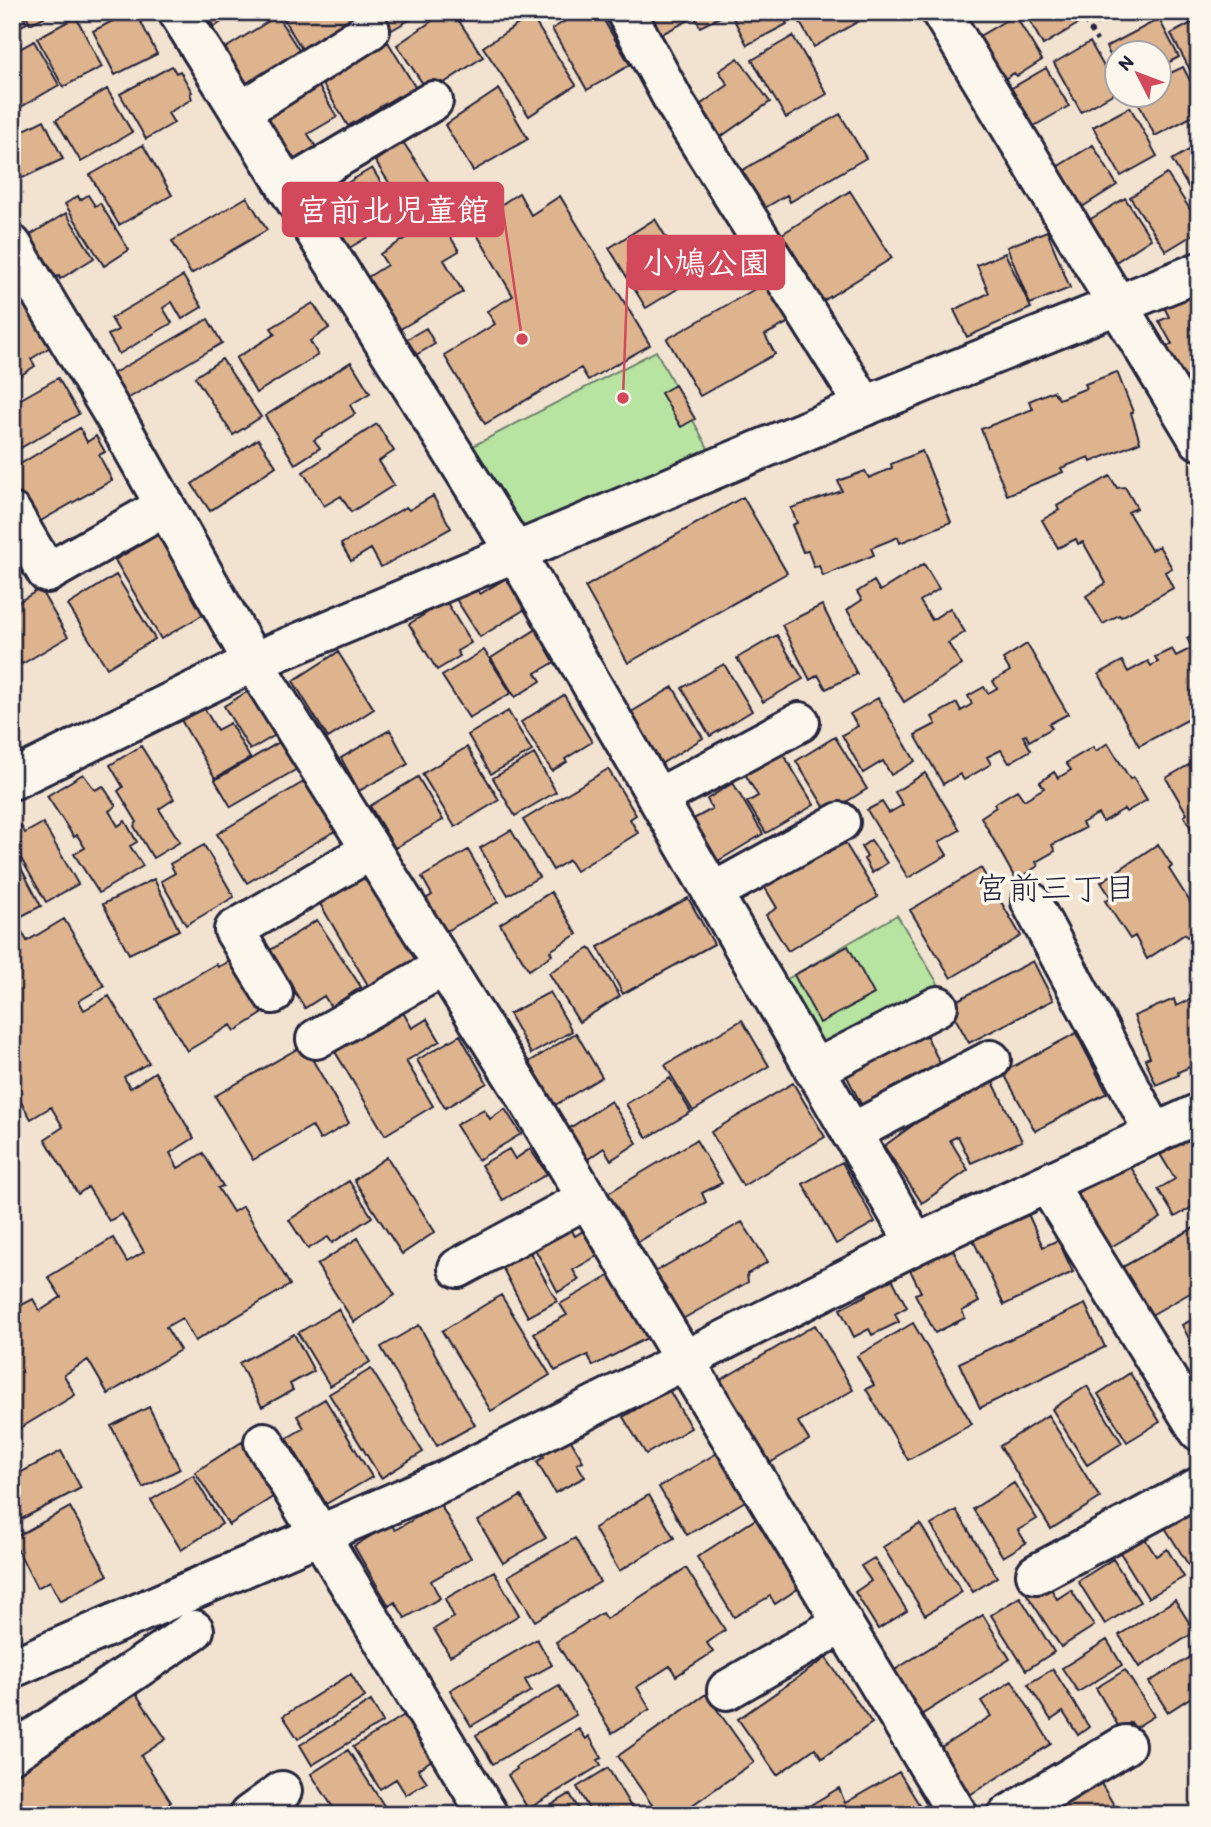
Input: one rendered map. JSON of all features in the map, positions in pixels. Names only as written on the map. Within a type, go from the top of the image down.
[{"type":"street","points":[[178,12],[516,552],[916,1244]]},
{"type":"street","points":[[626,12],[675,103],[865,406]]},
{"type":"street","points":[[941,12],[1199,440]]},
{"type":"street","points":[[240,112],[370,30]]},
{"type":"street","points":[[287,188],[433,101]]},
{"type":"street","points":[[12,245],[122,429],[253,662],[588,1198],[958,1815]]},
{"type":"street","points":[[12,780],[253,662],[865,406],[1199,272]]},
{"type":"street","points":[[12,513],[47,573],[165,506]]},
{"type":"street","points":[[658,798],[800,722]]},
{"type":"street","points":[[712,893],[840,822]]},
{"type":"street","points":[[273,994],[234,930],[371,850]]},
{"type":"street","points":[[1031,902],[1154,1134]]},
{"type":"street","points":[[316,1039],[444,966]]},
{"type":"street","points":[[814,1070],[939,1006]]},
{"type":"street","points":[[851,1133],[991,1060]]},
{"type":"street","points":[[12,1668],[446,1480],[916,1244],[1199,1113]]},
{"type":"street","points":[[1048,1185],[1199,1431]]},
{"type":"street","points":[[458,1268],[588,1198]]},
{"type":"street","points":[[264,1442],[488,1815]]},
{"type":"street","points":[[1036,1574],[1199,1487]]},
{"type":"street","points":[[727,1690],[843,1623]]},
{"type":"street","points":[[12,1753],[194,1630]]},
{"type":"street","points":[[1008,1815],[1125,1745]]},
{"type":"street","points":[[250,1815],[282,1791]]},
{"type":"path","points":[[1080,12],[1097,41]]},
{"type":"green space","points":[[656,351],[710,452],[523,532],[473,446]]},
{"type":"green space","points":[[897,915],[943,992],[816,1056],[777,985]]},
{"type":"building","points":[[12,12],[21,12],[27,23],[12,30]]},
{"type":"building","points":[[25,12],[54,12],[30,24]]},
{"type":"building","points":[[130,12],[136,12],[157,54],[115,75],[93,31]]},
{"type":"building","points":[[205,12],[236,12],[214,27]]},
{"type":"building","points":[[296,12],[355,12],[360,21],[305,54],[284,20]]},
{"type":"building","points":[[370,12],[423,12],[383,35]]},
{"type":"building","points":[[445,12],[453,12],[483,57],[429,93],[397,45]]},
{"type":"building","points":[[580,12],[599,12],[630,65],[587,90],[552,29]]},
{"type":"building","points":[[646,12],[720,12],[722,16],[700,27],[695,17],[658,36]]},
{"type":"building","points":[[730,12],[781,12],[787,24],[747,45]]},
{"type":"building","points":[[794,12],[854,12],[859,21],[814,47]]},
{"type":"building","points":[[1025,12],[1071,12],[1078,24],[1043,45]]},
{"type":"building","points":[[1090,12],[1118,12],[1097,24]]},
{"type":"building","points":[[1015,15],[1042,60],[1017,76],[1014,73],[995,85],[973,40]]},
{"type":"building","points":[[277,16],[304,58],[243,97],[216,54]]},
{"type":"building","points":[[531,16],[576,85],[529,116],[483,47]]},
{"type":"building","points":[[76,17],[102,67],[63,87],[37,38]]},
{"type":"building","points":[[1159,19],[1169,38],[1123,38]]},
{"type":"building","points":[[1199,19],[1199,85],[1198,85],[1171,34]]},
{"type":"building","points":[[793,36],[827,94],[786,118],[752,60]]},
{"type":"building","points":[[34,41],[59,85],[14,111],[12,53]]},
{"type":"building","points":[[388,42],[418,92],[402,101],[398,96],[348,126],[321,81]]},
{"type":"building","points":[[1090,42],[1102,63],[1102,100],[1081,112],[1054,63]]},
{"type":"building","points":[[1172,44],[1179,57],[1172,61]]},
{"type":"building","points":[[738,58],[770,102],[719,138],[697,107],[728,85],[719,71]]},
{"type":"building","points":[[172,66],[176,73],[180,71],[192,92],[192,99],[168,113],[174,123],[146,139],[120,94]]},
{"type":"building","points":[[1183,67],[1199,98],[1199,104],[1191,107],[1195,115],[1155,136],[1141,108],[1172,108],[1172,72]]},
{"type":"building","points":[[1046,68],[1069,106],[1027,130],[1005,92]]},
{"type":"building","points":[[318,85],[337,117],[308,134],[316,147],[293,161],[256,124]]},
{"type":"building","points":[[107,89],[132,132],[81,162],[56,120]]},
{"type":"building","points":[[499,89],[528,139],[473,171],[445,125]]},
{"type":"building","points":[[1131,108],[1157,156],[1121,176],[1093,127]]},
{"type":"building","points":[[840,114],[866,158],[790,202],[787,195],[763,209],[741,171]]},
{"type":"building","points":[[44,120],[63,159],[12,183],[12,136]]},
{"type":"building","points":[[403,142],[439,196],[410,215],[375,161]]},
{"type":"building","points":[[1199,144],[1199,205],[1172,160]]},
{"type":"building","points":[[143,145],[172,195],[119,225],[90,175]]},
{"type":"building","points":[[1093,145],[1117,185],[1077,210],[1052,170]]},
{"type":"building","points":[[372,168],[402,217],[339,254],[316,215],[325,210],[319,200]]},
{"type":"building","points":[[1167,174],[1199,223],[1199,231],[1166,251],[1130,197]]},
{"type":"building","points":[[850,191],[892,258],[823,301],[782,234]]},
{"type":"building","points":[[519,193],[531,215],[560,196],[650,345],[588,380],[581,368],[485,424],[444,355],[495,324],[487,311],[513,296],[465,214],[493,197],[499,206]]},
{"type":"building","points":[[88,195],[95,206],[100,203],[129,250],[104,266],[65,204],[78,196],[80,200]]},
{"type":"building","points":[[247,197],[267,230],[191,274],[172,241]]},
{"type":"building","points":[[1125,198],[1151,239],[1108,267],[1081,225]]},
{"type":"building","points":[[66,213],[94,258],[60,279],[59,276],[56,277],[30,235]]},
{"type":"building","points":[[439,218],[459,251],[444,260],[463,292],[392,334],[373,302],[380,297],[368,277],[387,265],[380,254]]},
{"type":"building","points":[[655,219],[692,280],[646,308],[609,248]]},
{"type":"building","points":[[1047,231],[1070,288],[1030,304],[1007,247]]},
{"type":"building","points":[[1005,253],[1031,308],[967,337],[954,310],[989,293],[977,265]]},
{"type":"building","points":[[183,276],[202,307],[182,319],[172,302],[163,308],[172,323],[119,354],[108,335],[118,330],[111,318]]},
{"type":"building","points":[[769,281],[791,321],[765,335],[775,354],[700,396],[667,339]]},
{"type":"building","points":[[1199,289],[1199,371],[1184,379],[1166,347],[1172,344],[1159,321],[1169,317],[1163,305]]},
{"type":"building","points":[[21,299],[50,347],[31,359],[35,366],[15,379],[12,374],[12,304]]},
{"type":"building","points":[[313,303],[329,328],[310,341],[318,355],[256,393],[236,358],[275,334],[271,328]]},
{"type":"building","points":[[208,319],[222,343],[122,402],[107,377]]},
{"type":"building","points":[[426,328],[435,344],[409,359],[400,343]]},
{"type":"building","points":[[222,359],[261,417],[233,435],[195,377]]},
{"type":"building","points":[[351,362],[370,393],[350,405],[355,414],[314,440],[320,448],[295,464],[265,416]]},
{"type":"building","points":[[1117,372],[1133,412],[1131,413],[1140,442],[1091,462],[1089,457],[1061,468],[1063,472],[1007,495],[981,429],[1033,409],[1029,401],[1053,391],[1059,399],[1087,388],[1085,384]]},
{"type":"building","points":[[58,378],[79,414],[12,453],[12,404]]},
{"type":"building","points":[[675,385],[695,419],[681,427],[661,393]]},
{"type":"building","points":[[377,424],[394,451],[379,461],[394,485],[351,512],[341,496],[324,506],[303,472]]},
{"type":"building","points":[[80,428],[87,442],[96,436],[105,452],[99,455],[112,480],[32,526],[12,492],[12,469]]},
{"type":"building","points":[[258,439],[276,466],[210,511],[192,484]]},
{"type":"building","points":[[922,451],[951,522],[900,543],[898,537],[871,548],[874,555],[823,576],[819,566],[814,567],[808,551],[803,552],[792,525],[797,523],[791,508],[842,491],[838,481],[865,471],[869,478],[892,468],[891,464]]},
{"type":"building","points":[[1110,476],[1117,488],[1125,487],[1137,508],[1128,512],[1151,550],[1159,546],[1172,568],[1165,572],[1173,588],[1103,624],[1086,596],[1106,583],[1083,542],[1078,544],[1076,539],[1058,548],[1042,520],[1059,510],[1057,506]]},
{"type":"building","points":[[433,496],[451,528],[381,567],[371,549],[351,561],[341,544],[406,507],[409,510]]},
{"type":"building","points":[[743,497],[787,573],[628,663],[585,587]]},
{"type":"building","points":[[160,534],[206,613],[161,639],[115,560]]},
{"type":"building","points":[[12,545],[27,570],[12,579]]},
{"type":"building","points":[[924,564],[939,589],[920,601],[932,620],[950,608],[965,632],[948,643],[962,665],[904,702],[847,610],[862,600],[857,592],[874,581],[880,591]]},
{"type":"building","points":[[116,575],[155,639],[107,668],[68,605]]},
{"type":"building","points":[[508,577],[527,608],[480,637],[456,599],[476,587],[480,594]]},
{"type":"building","points":[[40,589],[68,637],[22,664],[18,659],[12,662],[12,606]]},
{"type":"building","points":[[446,601],[471,643],[457,651],[460,656],[437,670],[409,624]]},
{"type":"building","points":[[822,605],[857,674],[826,689],[818,675],[810,680],[782,625]]},
{"type":"building","points":[[540,627],[560,659],[536,673],[541,681],[515,697],[491,658]]},
{"type":"building","points":[[1199,631],[1199,723],[1191,727],[1187,720],[1139,746],[1099,674],[1122,661],[1128,672],[1148,661],[1151,666],[1158,662],[1155,657],[1172,649],[1176,656],[1192,648],[1187,638]]},
{"type":"building","points":[[777,635],[803,679],[763,702],[737,658]]},
{"type":"building","points":[[1027,644],[1068,714],[1049,724],[1052,728],[1029,741],[1026,735],[1023,736],[1031,750],[1009,763],[1001,750],[987,757],[991,764],[964,780],[960,774],[943,784],[915,735],[936,724],[932,717],[957,703],[961,711],[972,704],[968,696],[984,687],[988,693],[997,688],[993,681],[1010,671],[1003,659]]},
{"type":"building","points":[[484,650],[511,693],[469,718],[442,676]]},
{"type":"building","points":[[338,652],[374,709],[328,738],[293,681]]},
{"type":"building","points":[[724,664],[752,711],[710,736],[682,688]]},
{"type":"building","points":[[673,687],[703,738],[659,765],[628,714]]},
{"type":"building","points":[[250,690],[284,730],[250,750],[224,706]]},
{"type":"building","points":[[564,695],[592,742],[552,771],[521,722]]},
{"type":"building","points":[[878,698],[915,761],[891,775],[883,761],[863,773],[842,735],[858,726],[850,714]]},
{"type":"building","points":[[203,706],[217,730],[230,723],[250,758],[215,778],[181,720]]},
{"type":"building","points":[[508,711],[532,751],[491,774],[468,735]]},
{"type":"building","points":[[390,730],[408,764],[359,791],[341,758]]},
{"type":"building","points":[[835,737],[867,789],[828,813],[796,761]]},
{"type":"building","points":[[283,740],[299,768],[231,807],[215,780]]},
{"type":"building","points":[[1108,743],[1130,779],[1133,777],[1147,800],[1126,812],[1124,809],[1103,822],[1098,814],[1082,823],[1085,828],[1052,845],[1055,851],[1036,862],[1038,866],[1016,880],[981,817],[996,807],[994,804],[1017,790],[1024,800],[1044,788],[1040,782],[1054,772],[1058,778],[1071,770],[1066,763],[1093,747],[1096,751]]},
{"type":"building","points":[[141,746],[174,799],[159,809],[180,842],[153,858],[134,826],[137,822],[118,791],[123,787],[110,765]]},
{"type":"building","points":[[467,747],[499,800],[455,827],[422,774]]},
{"type":"building","points":[[782,752],[814,805],[766,833],[747,802],[758,796],[745,774]]},
{"type":"building","points":[[534,754],[556,792],[515,816],[493,778]]},
{"type":"building","points":[[1199,759],[1197,839],[1184,816],[1187,814],[1166,778]]},
{"type":"building","points":[[608,769],[636,815],[630,819],[638,833],[576,871],[569,860],[553,870],[523,820]]},
{"type":"building","points":[[925,773],[960,830],[939,842],[947,855],[908,878],[867,810],[882,802],[889,813],[903,805],[895,792]]},
{"type":"building","points":[[83,774],[95,790],[103,786],[116,806],[109,811],[118,826],[125,821],[137,842],[130,846],[143,866],[99,893],[74,854],[85,848],[77,835],[74,837],[47,796]]},
{"type":"building","points":[[418,777],[443,820],[395,848],[370,806]]},
{"type":"building","points":[[305,781],[335,831],[247,883],[217,834]]},
{"type":"building","points":[[733,783],[763,834],[713,864],[688,822],[712,809],[707,799]]},
{"type":"building","points":[[43,823],[78,884],[46,902],[12,843],[12,831],[21,826],[25,833]]},
{"type":"building","points":[[511,830],[539,877],[508,895],[480,848]]},
{"type":"building","points":[[842,838],[878,897],[788,951],[766,915],[777,908],[764,886]]},
{"type":"building","points":[[871,840],[887,863],[872,873],[861,847]]},
{"type":"building","points":[[1158,844],[1172,866],[1169,869],[1192,905],[1196,903],[1199,907],[1199,930],[1187,937],[1185,934],[1147,959],[1135,936],[1130,939],[1105,901],[1111,898],[1101,882]]},
{"type":"building","points":[[204,845],[234,897],[186,925],[161,881],[175,873],[170,864]]},
{"type":"building","points":[[468,850],[498,902],[443,933],[424,900],[432,895],[422,877]]},
{"type":"building","points":[[12,851],[41,906],[12,921]]},
{"type":"building","points":[[981,868],[1021,936],[951,978],[910,910]]},
{"type":"building","points":[[365,874],[419,964],[372,992],[319,902]]},
{"type":"building","points":[[154,879],[179,930],[129,954],[103,904]]},
{"type":"building","points":[[551,892],[577,934],[550,951],[552,955],[529,970],[500,924]]},
{"type":"building","points":[[688,898],[714,944],[623,994],[598,947]]},
{"type":"building","points":[[64,919],[104,986],[79,1001],[84,1010],[109,996],[149,1063],[124,1077],[130,1088],[155,1072],[194,1138],[170,1153],[178,1168],[203,1153],[223,1186],[218,1188],[233,1212],[243,1206],[290,1285],[195,1341],[182,1318],[166,1327],[180,1350],[108,1394],[88,1360],[64,1375],[75,1395],[12,1433],[12,1297],[18,1307],[33,1299],[40,1311],[61,1297],[48,1277],[113,1238],[127,1262],[144,1252],[122,1214],[109,1221],[88,1187],[78,1194],[45,1139],[63,1127],[51,1107],[31,1119],[12,1087],[12,1054],[17,1051],[12,1043],[12,936],[21,930],[27,941]]},
{"type":"building","points":[[317,920],[361,987],[331,1007],[324,996],[305,1008],[269,951]]},
{"type":"building","points":[[848,946],[874,994],[820,1023],[794,975]]},
{"type":"building","points":[[590,948],[620,996],[579,1022],[549,973]]},
{"type":"building","points":[[230,961],[262,1014],[235,1031],[231,1025],[187,1051],[156,999],[216,964],[218,967]]},
{"type":"building","points":[[1033,961],[1053,1000],[969,1043],[948,1005]]},
{"type":"building","points":[[1199,985],[1199,1063],[1156,1085],[1145,1059],[1150,1057],[1134,1016],[1174,999],[1176,1006],[1196,997],[1193,988]]},
{"type":"building","points":[[550,992],[572,1031],[531,1054],[509,1014]]},
{"type":"building","points":[[401,1009],[412,1028],[427,1019],[440,1041],[406,1061],[433,1106],[385,1135],[334,1050]]},
{"type":"building","points":[[742,1020],[769,1066],[693,1111],[665,1065]]},
{"type":"building","points":[[921,1025],[941,1065],[862,1106],[842,1067]]},
{"type":"building","points":[[576,1033],[602,1077],[547,1110],[521,1067]]},
{"type":"building","points":[[1076,1033],[1107,1093],[1035,1131],[1003,1072]]},
{"type":"building","points":[[460,1035],[487,1083],[445,1108],[417,1060]]},
{"type":"building","points":[[304,1045],[349,1123],[320,1140],[312,1126],[253,1160],[215,1096]]},
{"type":"building","points":[[670,1078],[691,1112],[647,1138],[626,1104]]},
{"type":"building","points":[[993,1082],[1022,1141],[971,1163],[958,1136],[950,1140],[968,1170],[922,1203],[884,1146],[931,1112]]},
{"type":"building","points":[[793,1083],[825,1137],[743,1186],[711,1132]]},
{"type":"building","points":[[611,1101],[637,1143],[611,1160],[604,1148],[581,1164],[567,1130]]},
{"type":"building","points":[[484,1109],[490,1119],[505,1109],[521,1134],[478,1160],[456,1125]]},
{"type":"building","points":[[1188,1138],[1199,1157],[1199,1203],[1175,1217],[1158,1189],[1175,1179],[1160,1154]]},
{"type":"building","points":[[696,1140],[722,1183],[702,1193],[706,1202],[636,1243],[608,1193]]},
{"type":"building","points":[[509,1149],[515,1159],[530,1149],[547,1174],[503,1200],[481,1165]]},
{"type":"building","points":[[387,1157],[435,1232],[402,1254],[354,1180]]},
{"type":"building","points":[[842,1162],[875,1222],[836,1244],[803,1184]]},
{"type":"building","points":[[1128,1162],[1161,1218],[1109,1248],[1076,1193]]},
{"type":"building","points":[[349,1181],[372,1217],[332,1243],[328,1237],[308,1249],[289,1220]]},
{"type":"building","points":[[1028,1214],[1043,1247],[1058,1240],[1073,1272],[1004,1305],[973,1240]]},
{"type":"building","points":[[742,1222],[768,1262],[747,1274],[748,1282],[679,1321],[651,1274]]},
{"type":"building","points":[[1199,1225],[1199,1288],[1146,1318],[1119,1269]]},
{"type":"building","points":[[571,1229],[575,1236],[583,1231],[597,1256],[573,1270],[579,1280],[558,1292],[535,1249]]},
{"type":"building","points":[[358,1238],[395,1295],[354,1322],[317,1265]]},
{"type":"building","points":[[952,1248],[979,1302],[962,1311],[965,1318],[935,1333],[915,1294],[921,1292],[910,1270]]},
{"type":"building","points":[[528,1249],[557,1301],[528,1317],[501,1265]]},
{"type":"building","points":[[611,1275],[647,1338],[593,1366],[588,1355],[555,1371],[534,1333],[567,1315],[560,1304]]},
{"type":"building","points":[[890,1275],[907,1307],[895,1314],[899,1322],[872,1335],[869,1329],[854,1337],[840,1309],[867,1295],[864,1288]]},
{"type":"building","points":[[501,1295],[550,1375],[491,1411],[442,1331]]},
{"type":"building","points":[[1085,1304],[1105,1347],[980,1408],[959,1363]]},
{"type":"building","points":[[338,1309],[370,1362],[330,1386],[298,1333]]},
{"type":"building","points":[[1199,1316],[1199,1355],[1198,1356],[1182,1325]]},
{"type":"building","points":[[913,1323],[972,1424],[908,1460],[866,1389],[874,1385],[857,1356]]},
{"type":"building","points":[[419,1325],[475,1425],[437,1446],[381,1347]]},
{"type":"building","points":[[815,1325],[853,1390],[798,1422],[809,1440],[768,1464],[719,1381]]},
{"type":"building","points":[[294,1334],[314,1371],[290,1384],[293,1390],[262,1407],[239,1363]]},
{"type":"building","points":[[371,1369],[423,1452],[381,1478],[329,1394]]},
{"type":"building","points":[[1130,1373],[1160,1422],[1127,1442],[1098,1394]]},
{"type":"building","points":[[1087,1386],[1122,1443],[1087,1465],[1052,1409]]},
{"type":"building","points":[[669,1390],[691,1428],[646,1454],[623,1417]]},
{"type":"building","points":[[325,1399],[372,1477],[326,1504],[287,1438],[304,1428],[297,1416]]},
{"type":"building","points":[[149,1407],[180,1469],[143,1488],[111,1426]]},
{"type":"building","points":[[1048,1415],[1100,1498],[1051,1529],[1000,1446]]},
{"type":"building","points":[[567,1434],[583,1461],[577,1464],[585,1477],[555,1493],[537,1462],[544,1457],[539,1450]]},
{"type":"building","points":[[242,1442],[276,1495],[229,1525],[195,1472]]},
{"type":"building","points":[[61,1451],[81,1488],[12,1524],[12,1477]]},
{"type":"building","points":[[719,1452],[747,1500],[687,1535],[659,1487]]},
{"type":"building","points":[[193,1475],[222,1524],[181,1550],[151,1500]]},
{"type":"building","points":[[1014,1483],[1037,1519],[1018,1530],[1026,1543],[1003,1557],[973,1509]]},
{"type":"building","points":[[649,1495],[674,1538],[619,1571],[594,1528]]},
{"type":"building","points":[[521,1496],[546,1538],[503,1563],[478,1521]]},
{"type":"building","points":[[1183,1498],[1194,1515],[1199,1512],[1199,1569],[1193,1572],[1157,1515]]},
{"type":"building","points":[[440,1504],[471,1558],[431,1581],[440,1598],[405,1618],[395,1602],[389,1606],[354,1546],[391,1524],[395,1530]]},
{"type":"building","points":[[70,1507],[108,1575],[60,1601],[50,1581],[37,1588],[12,1539]]},
{"type":"building","points":[[956,1510],[997,1577],[973,1592],[931,1525]]},
{"type":"building","points":[[756,1519],[799,1588],[775,1604],[770,1596],[734,1617],[697,1557]]},
{"type":"building","points":[[920,1524],[962,1592],[925,1615],[883,1547]]},
{"type":"building","points":[[1142,1534],[1156,1556],[1167,1549],[1184,1577],[1148,1598],[1118,1549]]},
{"type":"building","points":[[575,1538],[600,1582],[535,1621],[508,1576]]},
{"type":"building","points":[[874,1558],[907,1611],[878,1629],[855,1592],[871,1581],[861,1566]]},
{"type":"building","points":[[1113,1559],[1140,1602],[1105,1624],[1078,1581]]},
{"type":"building","points":[[686,1568],[725,1630],[707,1643],[713,1652],[676,1676],[670,1666],[637,1687],[650,1709],[612,1733],[556,1642],[602,1613],[606,1619]]},
{"type":"building","points":[[494,1571],[519,1615],[450,1656],[434,1629],[454,1617],[445,1599]]},
{"type":"building","points":[[1046,1580],[1057,1599],[1071,1590],[1094,1626],[1061,1647],[1026,1593]]},
{"type":"building","points":[[1020,1597],[1054,1652],[1026,1670],[991,1615]]},
{"type":"building","points":[[1175,1600],[1195,1632],[1139,1667],[1119,1635]]},
{"type":"building","points":[[983,1615],[1010,1659],[913,1720],[885,1676]]},
{"type":"building","points":[[537,1639],[552,1665],[525,1680],[531,1691],[471,1726],[450,1690]]},
{"type":"building","points":[[1107,1640],[1122,1665],[1078,1692],[1062,1668]]},
{"type":"building","points":[[1199,1652],[1199,1692],[1168,1712],[1149,1682]]},
{"type":"building","points":[[826,1658],[872,1723],[822,1758],[815,1748],[777,1775],[738,1719]]},
{"type":"building","points":[[1053,1669],[1089,1727],[1078,1735],[1063,1712],[1051,1720],[1028,1684]]},
{"type":"building","points":[[1125,1670],[1154,1716],[1135,1728],[1131,1722],[1120,1729],[1096,1688]]},
{"type":"building","points":[[351,1674],[365,1697],[298,1739],[283,1716]]},
{"type":"building","points":[[1012,1681],[1051,1744],[968,1796],[938,1749],[991,1716],[981,1701]]},
{"type":"building","points":[[559,1686],[576,1715],[493,1764],[476,1735]]},
{"type":"building","points":[[136,1694],[166,1739],[141,1756],[171,1802],[152,1815],[12,1815],[12,1778]]},
{"type":"building","points":[[706,1694],[754,1762],[678,1815],[659,1815],[618,1756]]},
{"type":"building","points":[[371,1701],[383,1722],[312,1765],[300,1745]]},
{"type":"building","points":[[406,1714],[435,1758],[418,1769],[427,1782],[406,1795],[396,1779],[380,1789],[353,1747]]},
{"type":"building","points":[[579,1729],[586,1739],[589,1736],[602,1758],[598,1760],[601,1765],[528,1809],[508,1775],[517,1769],[516,1767]]},
{"type":"building","points":[[348,1750],[390,1815],[338,1815],[311,1774]]},
{"type":"building","points":[[608,1768],[634,1812],[630,1815],[592,1815],[577,1787]]},
{"type":"building","points":[[899,1772],[925,1814],[801,1815],[799,1812],[839,1788],[845,1803]]},
{"type":"building","points":[[1094,1772],[1120,1815],[1026,1815]]},
{"type":"building","points":[[570,1794],[582,1815],[535,1815]]},
{"type":"place","name":"宮前北児童館","points":[[522,339]]},
{"type":"place","name":"小鳩公園","points":[[623,398]]},
{"type":"district","name":"宮前三丁目","points":[[1056,888]]}]
